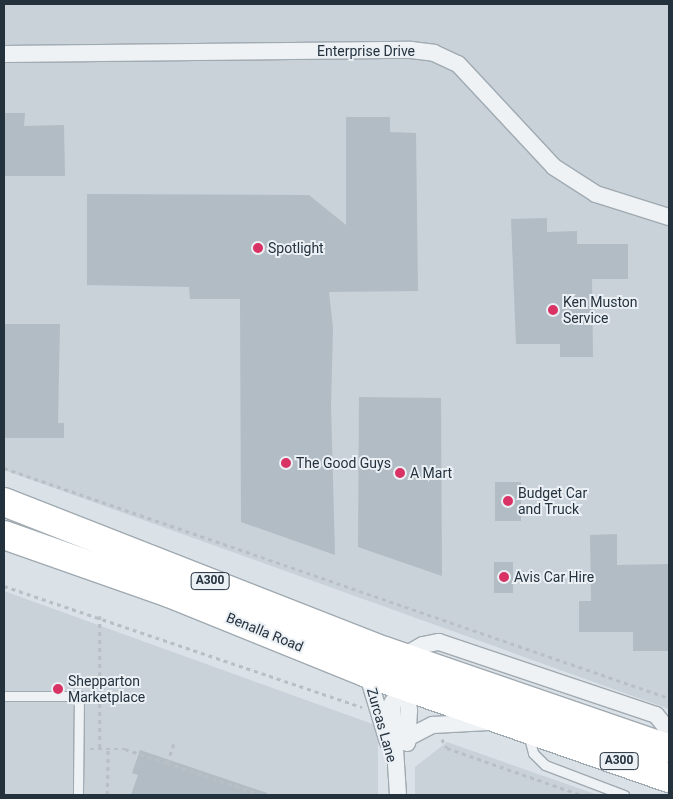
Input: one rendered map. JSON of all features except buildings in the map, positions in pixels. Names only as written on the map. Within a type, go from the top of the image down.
[{"type":"highway","name":"Benalla Road","points":[[4,502],[409,660],[669,749]]},
{"type":"highway","name":"Benalla Road","points":[[4,535],[161,590],[367,673],[669,778]]},
{"type":"highway","points":[[404,686],[409,660]]},
{"type":"street","name":"Enterprise Drive","points":[[4,54],[411,50],[434,53],[458,64],[554,167],[596,194],[669,217]]},
{"type":"street","points":[[409,660],[423,645],[439,642],[656,715],[669,731]]},
{"type":"street","name":"Zurcas Lane","points":[[367,673],[398,778]]},
{"type":"street","name":"Zurcas Lane","points":[[398,778],[409,737],[404,686]]},
{"type":"street","name":"Zurcas Lane","points":[[398,795],[392,703],[404,686]]},
{"type":"street","name":"Zurcas Lane","points":[[409,737],[418,729],[436,725],[517,725]]},
{"type":"lane","points":[[4,696],[79,696],[78,795]]},
{"type":"lane","points":[[517,725],[533,753],[545,765],[624,795]]},
{"type":"path","points":[[4,468],[669,698]]},
{"type":"path","points":[[4,586],[100,616],[363,708],[376,702]]},
{"type":"path","points":[[100,616],[99,749],[125,749],[262,795]]},
{"type":"path","points":[[436,725],[447,748],[582,795]]},
{"type":"path","points":[[167,763],[174,743]]},
{"type":"path","points":[[107,795],[108,749]]},
{"type":"shaded area","points":[[4,4],[669,4],[669,709],[4,470]]},
{"type":"shaded area","points":[[4,591],[378,726],[378,795],[4,795]]},
{"type":"shaded area","points":[[447,742],[598,795],[415,795],[415,767]]},
{"type":"place","name":"Spotlight","points":[[258,248]]},
{"type":"place","name":"Ken Muston Service","points":[[553,310]]},
{"type":"place","name":"The Good Guys","points":[[286,463]]},
{"type":"place","name":"A Mart","points":[[400,473]]},
{"type":"place","name":"Budget Car and Truck","points":[[508,501]]},
{"type":"place","name":"Avis Car Hire","points":[[504,577]]},
{"type":"place","name":"Shepparton Marketplace","points":[[58,689]]}]
